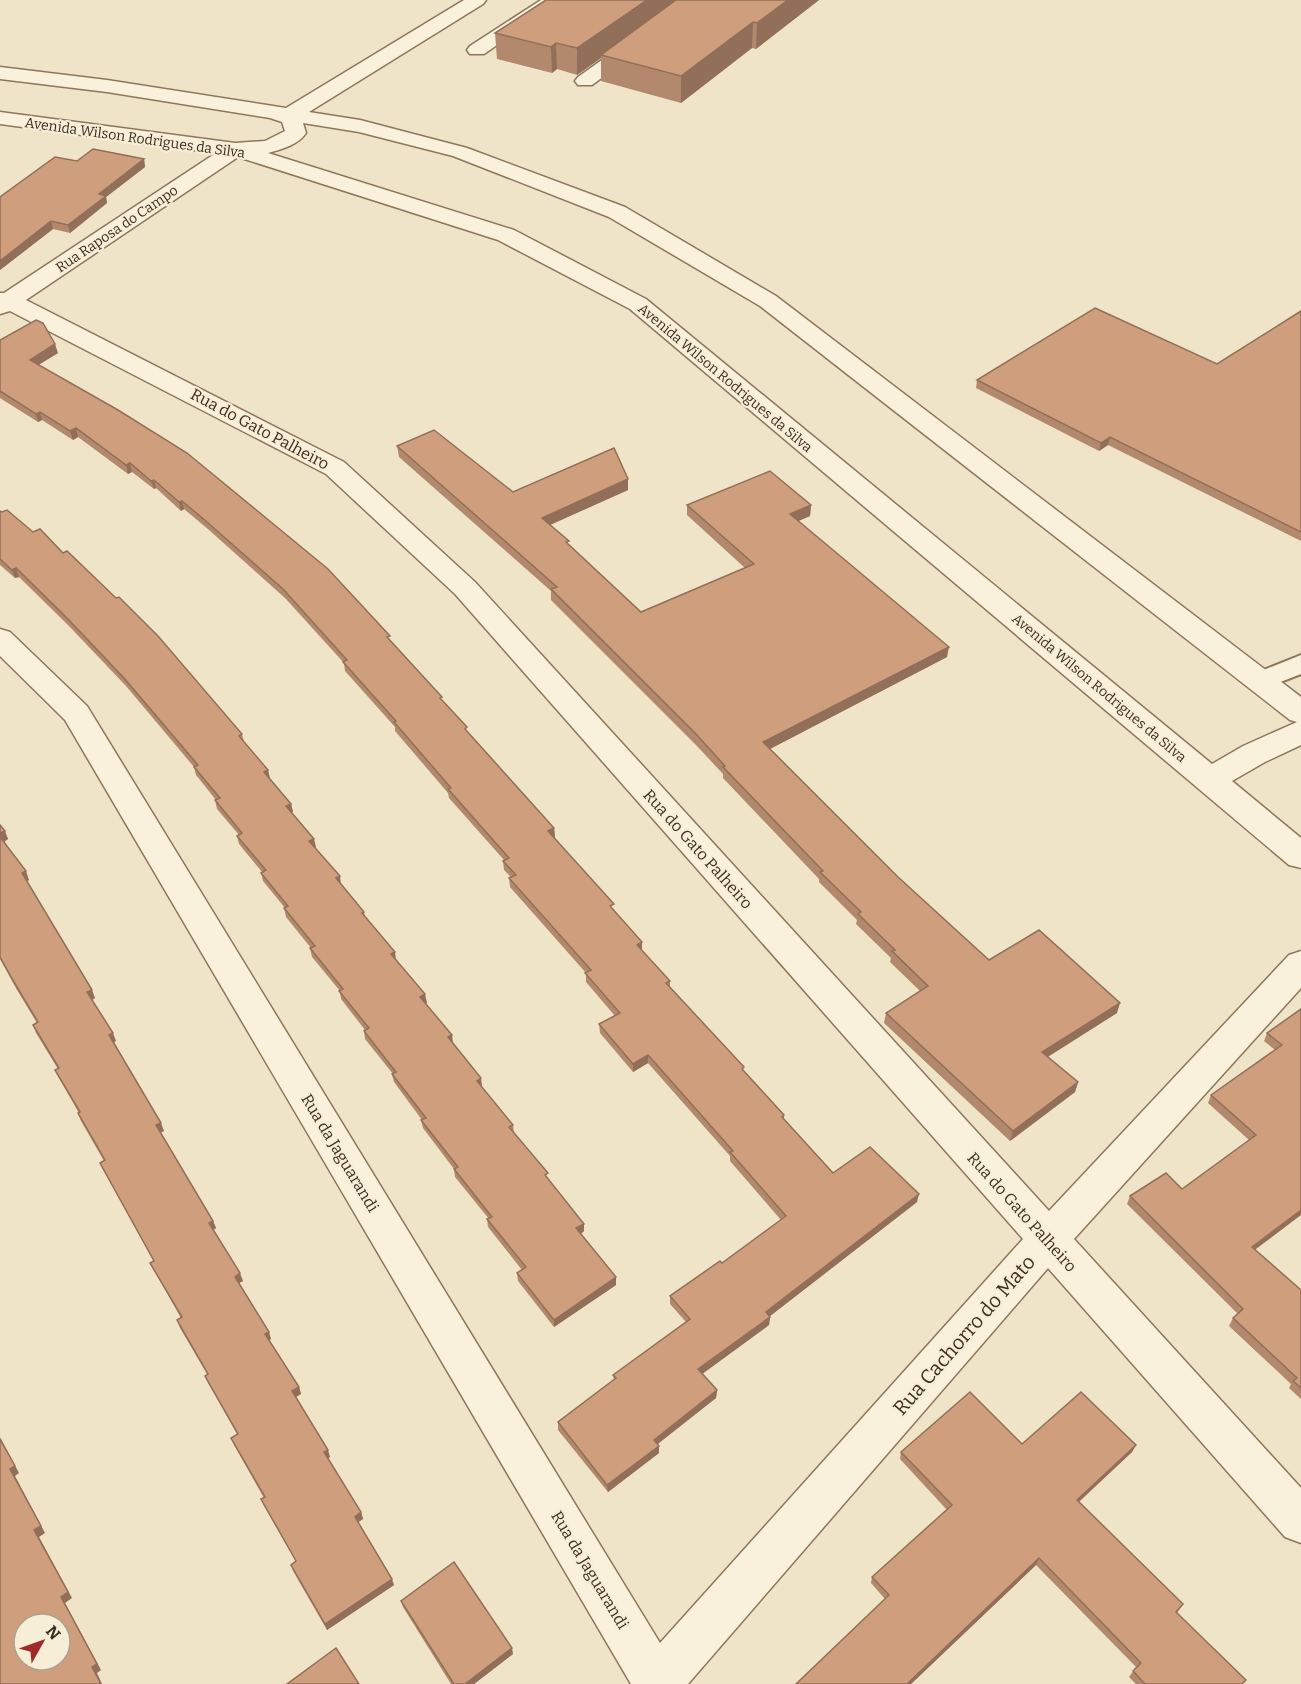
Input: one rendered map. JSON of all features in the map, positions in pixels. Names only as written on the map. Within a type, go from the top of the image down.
[{"type":"street","points":[[288,116],[477,0]]},
{"type":"street","points":[[477,50],[553,0]]},
{"type":"street","points":[[585,81],[698,0]]},
{"type":"street","points":[[0,73],[107,86],[360,126],[460,152],[617,212],[768,301],[1301,713]]},
{"type":"street","name":"Rua Raposa do Campo","points":[[3,303],[230,133],[260,116],[288,116]]},
{"type":"street","points":[[230,133],[266,148],[282,144],[296,133],[296,126],[288,116]]},
{"type":"street","name":"Avenida Wilson Rodrigues da Silva","points":[[0,118],[230,133],[506,235],[638,304],[1301,856]]},
{"type":"street","name":"Rua do Gato Palheiro","points":[[3,303],[335,468],[465,588],[1301,1521]]},
{"type":"street","name":"Rua da Jaguarandi","points":[[0,639],[76,713],[657,1684]]},
{"type":"street","points":[[1210,780],[1254,754],[1301,732]]},
{"type":"street","name":"Rua Cachorro do Mato","points":[[657,1684],[1047,1240],[1301,965]]},
{"type":"lane","points":[[1260,681],[1301,664]]},
{"type":"building","points":[[546,0],[647,0],[577,48],[556,43],[551,47],[495,33]]},
{"type":"building","points":[[676,0],[788,0],[757,23],[753,22],[681,76],[601,55]]},
{"type":"building","points":[[93,149],[144,159],[99,194],[106,196],[68,225],[51,221],[0,261],[0,197],[55,157],[77,161]]},
{"type":"building","points":[[1095,308],[1217,364],[1301,311],[1301,532],[1110,437],[1101,443],[977,380]]},
{"type":"building","points":[[36,320],[43,323],[55,344],[30,360],[118,410],[187,453],[328,569],[390,636],[387,637],[442,697],[440,698],[467,727],[465,729],[554,828],[548,831],[614,904],[610,906],[642,942],[637,945],[670,981],[666,983],[744,1067],[742,1069],[784,1115],[782,1117],[833,1173],[870,1147],[919,1194],[766,1312],[770,1317],[698,1369],[717,1390],[654,1440],[659,1446],[607,1485],[558,1422],[616,1378],[613,1375],[690,1319],[670,1296],[720,1261],[722,1263],[786,1216],[730,1152],[733,1151],[648,1055],[633,1064],[599,1024],[620,1013],[585,973],[591,970],[509,878],[516,875],[503,861],[509,858],[448,789],[451,788],[394,722],[396,721],[343,662],[347,660],[283,589],[182,501],[179,502],[130,463],[126,465],[76,428],[70,431],[40,412],[36,414],[0,391],[0,340]]},
{"type":"building","points":[[434,430],[513,492],[614,448],[628,479],[542,518],[569,541],[566,542],[641,612],[754,564],[687,505],[770,471],[811,505],[790,514],[949,647],[763,742],[898,877],[989,960],[1039,930],[1120,1003],[1042,1052],[1078,1082],[1013,1131],[886,1013],[928,986],[892,951],[895,950],[858,914],[861,912],[820,872],[823,871],[723,767],[725,766],[696,734],[551,589],[557,587],[397,446]]},
{"type":"building","points":[[7,510],[33,532],[40,529],[63,553],[67,551],[116,598],[119,597],[158,636],[242,734],[239,736],[268,770],[264,772],[291,804],[286,806],[314,839],[309,841],[340,876],[336,878],[395,952],[391,954],[425,994],[420,997],[452,1035],[448,1037],[481,1078],[477,1081],[513,1125],[509,1127],[548,1173],[545,1175],[584,1224],[576,1228],[616,1277],[554,1320],[517,1273],[526,1267],[487,1219],[492,1217],[454,1169],[458,1167],[421,1120],[426,1118],[392,1074],[396,1072],[364,1031],[369,1028],[339,991],[343,989],[310,948],[315,946],[284,908],[288,906],[261,873],[266,870],[237,836],[242,833],[215,800],[220,798],[194,767],[198,765],[124,678],[66,617],[16,568],[12,570],[0,559],[0,511]]},
{"type":"building","points":[[0,837],[26,871],[22,873],[92,990],[87,992],[113,1033],[109,1035],[161,1123],[156,1125],[213,1221],[209,1223],[240,1273],[235,1277],[269,1332],[265,1334],[299,1387],[292,1391],[328,1450],[324,1452],[361,1512],[355,1517],[392,1579],[325,1624],[291,1565],[296,1561],[261,1499],[265,1497],[231,1438],[238,1434],[205,1376],[208,1374],[177,1320],[182,1317],[150,1263],[154,1261],[100,1163],[105,1160],[55,1070],[59,1068],[33,1025],[38,1022],[0,957]]},
{"type":"building","points":[[1301,1009],[1301,1210],[1252,1247],[1301,1290],[1301,1388],[1293,1381],[1297,1378],[1233,1318],[1243,1309],[1130,1196],[1166,1173],[1182,1189],[1256,1135],[1211,1095],[1282,1045],[1267,1033]]},
{"type":"building","points":[[970,1392],[1022,1444],[1081,1392],[1136,1445],[1077,1500],[1183,1604],[1176,1612],[1246,1680],[1242,1684],[1145,1684],[1133,1671],[1141,1663],[1039,1558],[907,1684],[796,1684],[889,1595],[872,1577],[952,1505],[901,1452]]},
{"type":"building","points":[[0,1439],[15,1466],[10,1469],[41,1526],[34,1530],[68,1592],[61,1597],[69,1612],[12,1612],[12,1672],[72,1672],[72,1617],[97,1664],[92,1667],[101,1684],[0,1684]]},
{"type":"building","points":[[454,1562],[512,1648],[465,1684],[454,1684],[401,1601]]},
{"type":"building","points":[[336,1648],[359,1684],[287,1684]]}]
